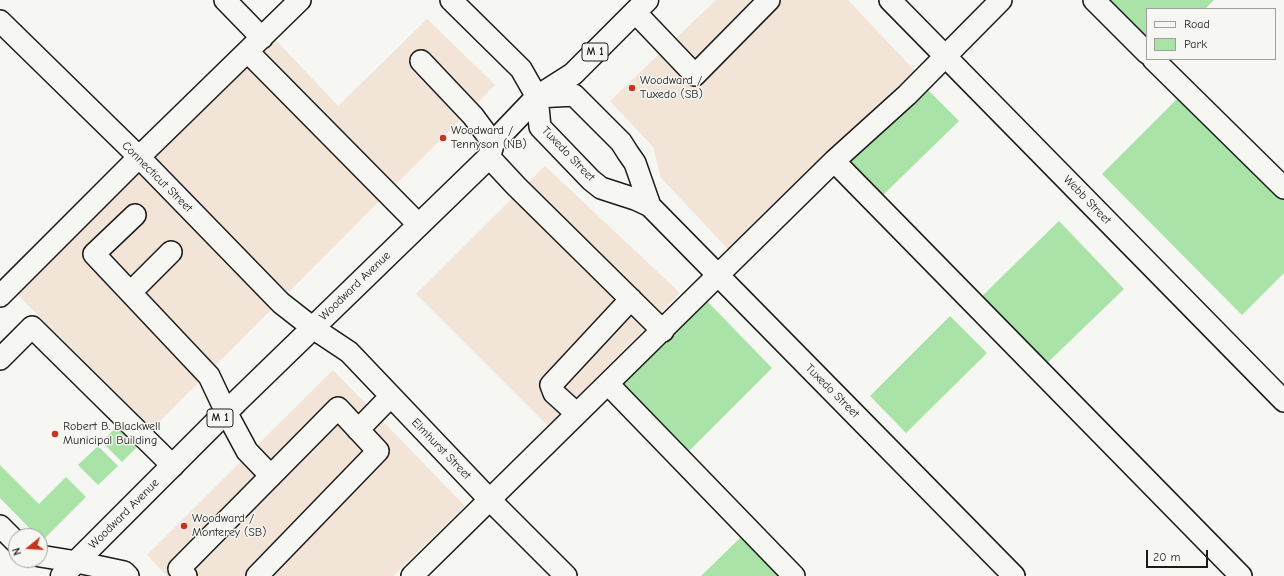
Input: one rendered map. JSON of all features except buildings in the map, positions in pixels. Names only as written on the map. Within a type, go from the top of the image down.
[{"type":"main road","name":"Woodward Avenue","points":[[75,563],[311,329],[419,225],[491,150],[537,97],[573,74],[641,6]]},
{"type":"street","points":[[225,0],[255,45],[419,225]]},
{"type":"street","points":[[3,288],[300,0]]},
{"type":"street","points":[[451,0],[521,69],[537,97]]},
{"type":"street","points":[[641,6],[695,75],[769,0]]},
{"type":"street","name":"Webb Street","points":[[890,0],[1284,401]]},
{"type":"street","points":[[412,576],[489,499],[719,276],[834,161],[907,95],[1002,0]]},
{"type":"street","points":[[1094,0],[1146,52]]},
{"type":"street","name":"Connecticut Street","points":[[0,21],[139,157],[281,302],[311,329]]},
{"type":"street","points":[[1154,60],[1284,188]]},
{"type":"street","points":[[421,61],[473,116],[491,150],[516,186],[663,331]]},
{"type":"street","name":"Tuxedo Street","points":[[650,206],[635,163],[621,142],[574,95],[537,97],[540,126],[591,180],[601,188],[635,199],[650,206],[1014,576]]},
{"type":"street","points":[[834,161],[1241,576]]},
{"type":"street","points":[[135,215],[94,254],[209,376],[231,408],[247,451],[271,476]]},
{"type":"street","points":[[131,292],[171,252]]},
{"type":"street","points":[[577,414],[554,393],[551,385],[631,299]]},
{"type":"street","points":[[0,359],[32,327],[173,466]]},
{"type":"street","name":"Elmhurst Street","points":[[311,329],[349,352],[489,499],[566,576]]},
{"type":"street","points":[[608,384],[794,576]]},
{"type":"street","points":[[358,430],[391,396]]},
{"type":"street","points":[[186,576],[179,569],[338,408],[378,452],[257,576]]},
{"type":"street","points":[[0,526],[8,534]]},
{"type":"street","points":[[48,558],[124,572],[128,576]]},
{"type":"shaded area","points":[[716,0],[848,0],[915,71],[728,249],[661,178],[653,147],[610,101]]},
{"type":"shaded area","points":[[427,19],[495,85],[152,429],[17,294],[275,39],[338,106]]},
{"type":"shaded area","points":[[545,166],[680,293],[548,426],[416,294]]},
{"type":"shaded area","points":[[333,370],[465,506],[393,576],[167,576],[147,555]]},
{"type":"green space","points":[[1099,0],[1214,0],[1206,8],[1146,8],[1146,47]]},
{"type":"green space","points":[[923,85],[959,121],[878,200],[845,165]]},
{"type":"green space","points":[[1180,96],[1284,200],[1284,273],[1242,315],[1102,174]]},
{"type":"green space","points":[[1059,221],[1124,289],[1043,367],[978,300]]},
{"type":"green space","points":[[705,299],[772,368],[688,452],[620,384]]},
{"type":"green space","points":[[950,316],[987,353],[906,433],[870,396]]},
{"type":"green space","points":[[117,426],[138,446],[122,462],[102,442]]},
{"type":"green space","points":[[98,446],[118,466],[98,485],[78,465]]},
{"type":"green space","points":[[0,465],[39,504],[66,477],[86,497],[48,535],[48,528],[29,528],[0,498]]},
{"type":"green space","points":[[741,537],[779,576],[701,576]]},
{"type":"place","name":"Woodward / Tuxedo (SB)","points":[[632,88]]},
{"type":"place","name":"Woodward / Tennyson (NB)","points":[[443,138]]},
{"type":"place","name":"Robert B. Blackwell Municipal Building","points":[[55,434]]},
{"type":"place","name":"Woodward / Monterey (SB)","points":[[184,526]]}]
